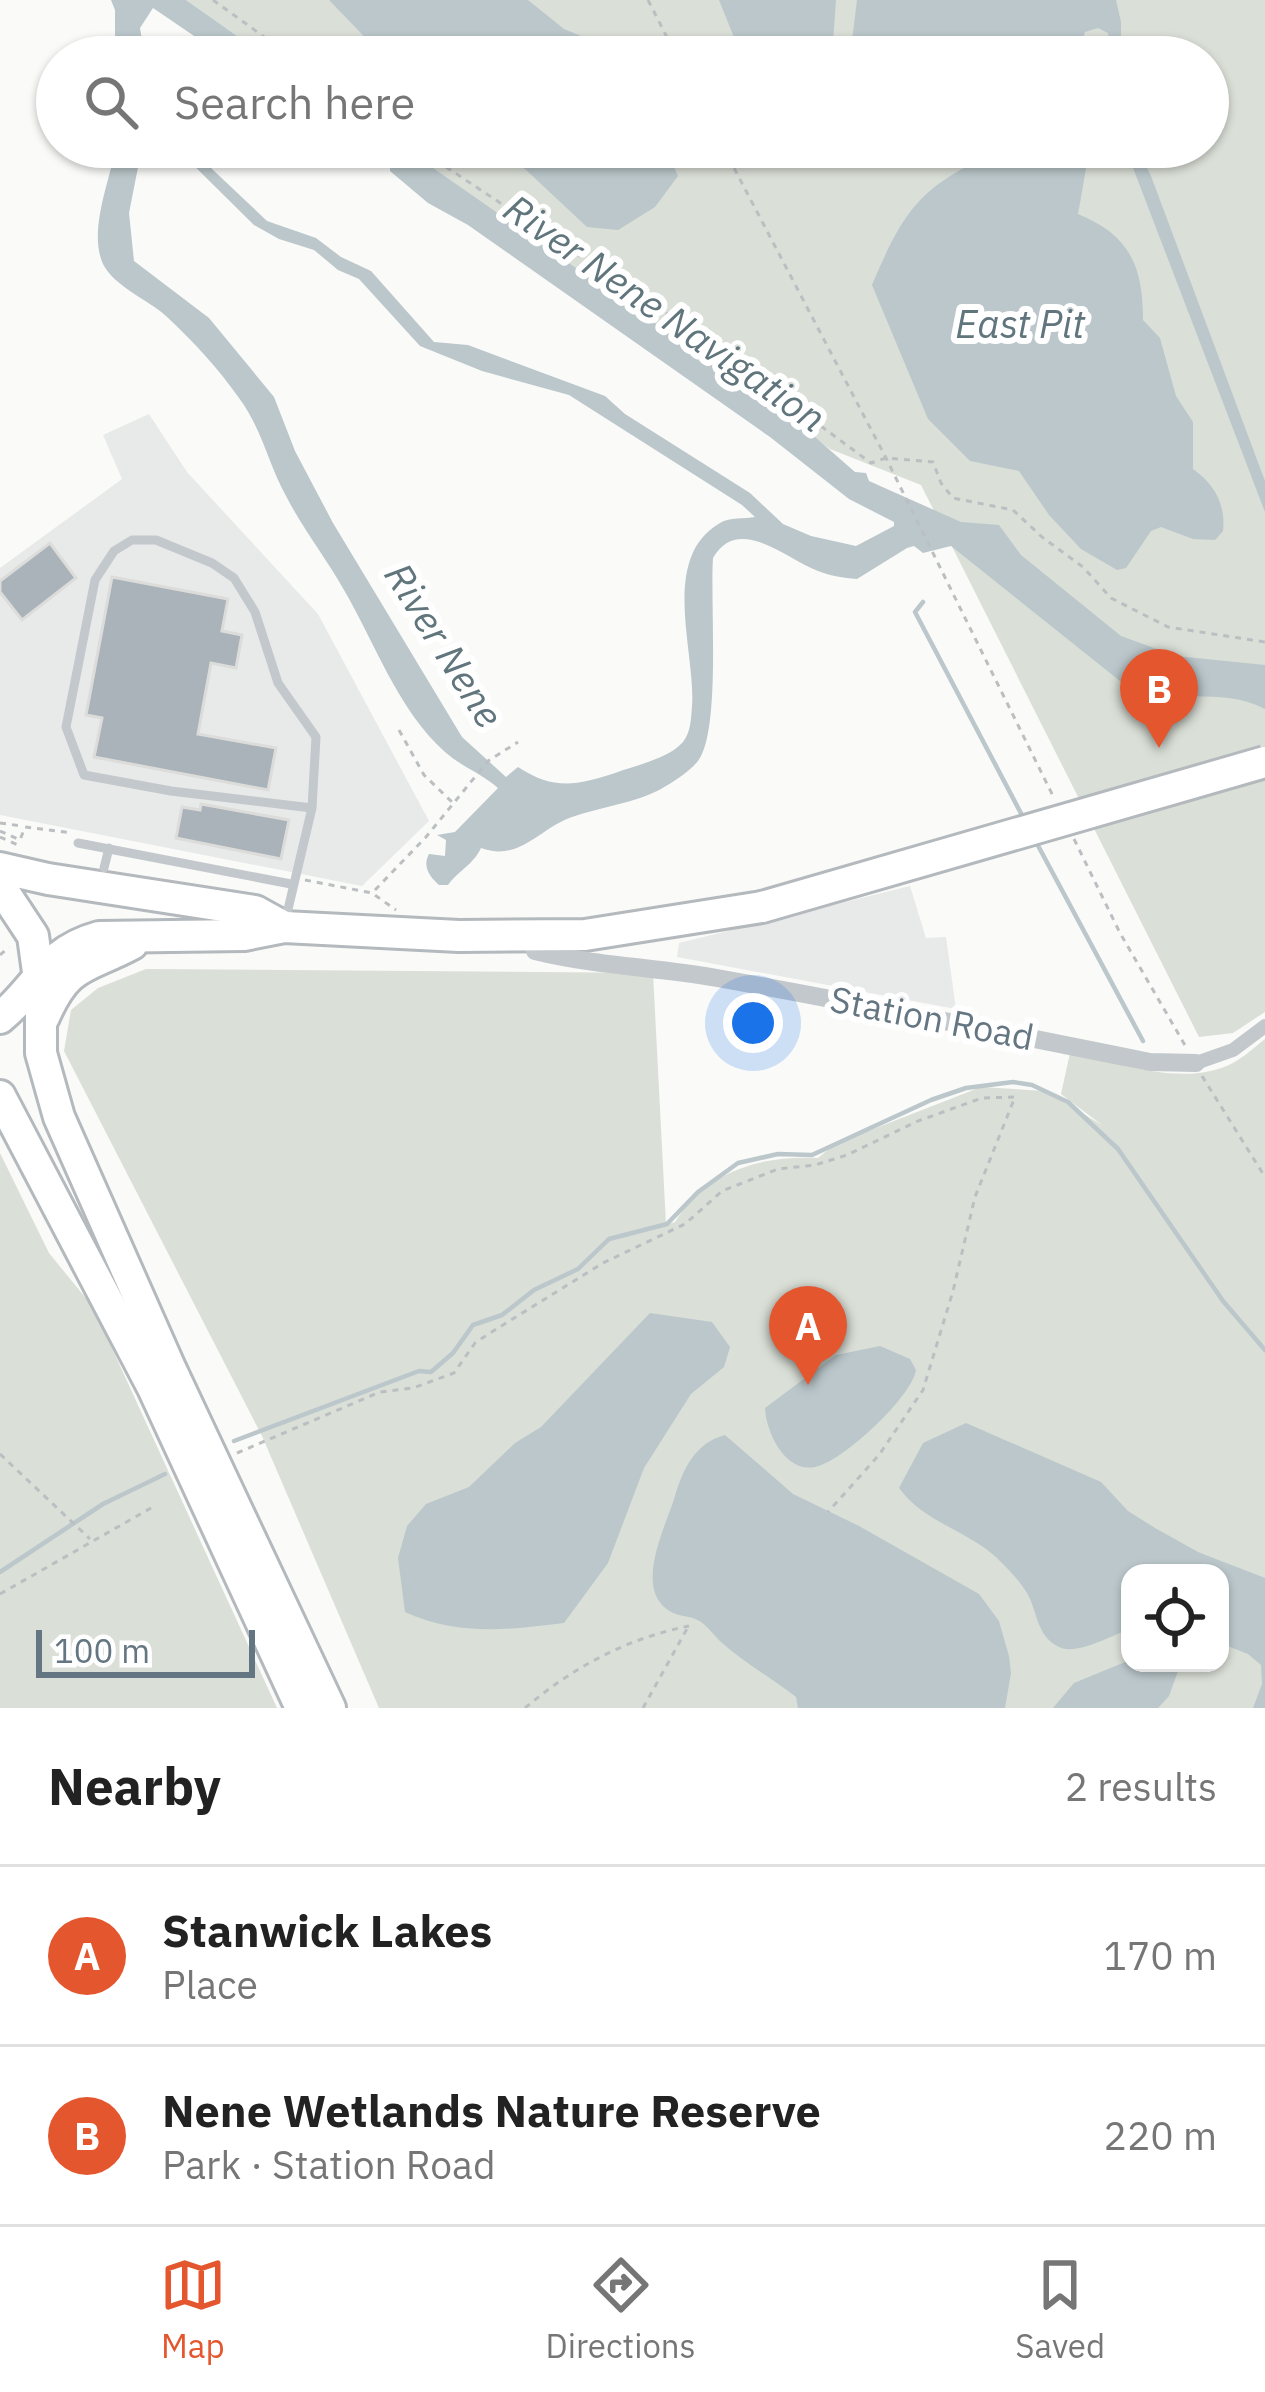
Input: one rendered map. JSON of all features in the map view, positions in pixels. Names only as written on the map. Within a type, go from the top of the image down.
[{"type":"highway","name":"Station Road","points":[[0,1018],[50,961],[76,943],[121,934],[244,934],[284,928],[532,936],[662,926],[762,907],[1265,762]]},
{"type":"highway","name":"Station Road","points":[[8,859],[48,879],[237,907],[255,911],[284,928]]},
{"type":"highway","points":[[0,886],[33,937],[39,1030],[47,1083],[59,1117],[171,1370],[330,1708]]},
{"type":"highway","points":[[39,1030],[57,988],[73,972],[148,935]]},
{"type":"highway","points":[[0,1096],[176,1435],[302,1708]]},
{"type":"highway","points":[[0,1128],[29,1150]]},
{"type":"street","name":"Station Road","points":[[532,936],[536,951],[561,957],[657,967],[1199,1070],[1265,1026]]},
{"type":"lane","points":[[284,928],[312,808],[316,737],[278,683],[255,612],[234,578],[182,548],[156,540],[132,540],[113,551],[95,580],[66,727],[84,775],[312,808]]},
{"type":"lane","points":[[78,843],[291,884]]},
{"type":"lane","points":[[104,868],[109,848]]},
{"type":"path","points":[[213,0],[263,36]]},
{"type":"path","points":[[648,0],[666,36]]},
{"type":"path","points":[[448,168],[680,323],[872,463],[886,458],[933,462],[940,483],[953,498],[1013,510],[1083,567],[1111,598],[1168,627],[1265,642]]},
{"type":"path","points":[[734,168],[939,565]]},
{"type":"path","points":[[399,730],[424,775],[453,804]]},
{"type":"path","points":[[372,893],[488,760],[518,742]]},
{"type":"path","points":[[0,823],[26,827]]},
{"type":"path","points":[[0,834],[20,841]]},
{"type":"path","points":[[0,834],[18,845],[8,859]]},
{"type":"path","points":[[0,955],[3,948],[17,943]]},
{"type":"path","points":[[1199,1070],[1265,1177]]},
{"type":"path","points":[[230,1457],[380,1392],[413,1388],[454,1373],[475,1343],[603,1263],[685,1224],[722,1191],[778,1169],[847,1155],[918,1120],[982,1098],[1015,1097],[974,1197],[953,1291],[922,1390],[879,1455],[828,1512]]},
{"type":"path","points":[[0,1454],[92,1541]]},
{"type":"path","points":[[0,1594],[151,1508]]},
{"type":"path","points":[[525,1708],[616,1648],[647,1634],[689,1626],[643,1708]]},
{"type":"shaded area","points":[[186,0],[1265,0],[1265,1012],[1233,1033],[1199,1037],[921,485],[830,449],[433,168],[1229,168],[1229,36],[237,36]]},
{"type":"shaded area","points":[[149,414],[187,472],[318,614],[429,821],[362,886],[0,815],[0,568],[122,479],[103,435]]},
{"type":"shaded area","points":[[910,886],[926,938],[946,937],[956,1009],[677,957],[679,943]]},
{"type":"shaded area","points":[[146,969],[653,973],[666,1225],[675,1222],[703,1190],[737,1170],[776,1160],[818,1158],[835,1144],[981,1087],[1045,1091],[1102,1125],[1061,1094],[1070,1053],[1152,1071],[1194,1073],[1233,1063],[1265,1039],[1265,1708],[379,1708],[262,1436],[64,1051],[71,1010],[98,988]]},
{"type":"shaded area","points":[[0,1153],[49,1253],[93,1307],[277,1708],[0,1708]]},
{"type":"water","points":[[111,0],[186,0],[237,36],[194,36],[153,8],[140,28],[141,36],[115,36]]},
{"type":"water","points":[[329,0],[528,0],[564,29],[581,36],[364,36]]},
{"type":"water","points":[[719,0],[836,0],[833,36],[734,36]]},
{"type":"water","points":[[857,0],[1116,0],[1121,22],[1121,36],[1108,36],[1098,28],[1084,36],[853,36]]},
{"type":"water","points":[[111,168],[138,168],[129,213],[134,261],[209,318],[274,397],[295,451],[333,523],[462,737],[506,777],[518,767],[554,782],[588,781],[660,757],[683,742],[692,706],[685,607],[690,559],[701,539],[720,523],[755,517],[569,395],[482,371],[420,346],[359,279],[338,270],[314,250],[254,225],[196,168],[211,168],[267,221],[316,238],[371,271],[434,342],[468,345],[605,396],[625,414],[750,493],[783,524],[856,546],[894,526],[849,499],[770,437],[468,225],[428,203],[390,171],[433,168],[815,437],[855,472],[866,473],[869,481],[961,522],[999,525],[1021,555],[1121,636],[1176,656],[1265,665],[1265,709],[1230,698],[1159,695],[1125,685],[951,546],[923,553],[914,546],[907,548],[857,579],[818,571],[762,543],[735,540],[723,545],[713,558],[710,723],[698,761],[661,789],[572,817],[518,848],[481,848],[448,885],[439,885],[426,863],[429,854],[445,856],[446,840],[437,835],[455,832],[498,788],[445,752],[414,716],[293,508],[247,410],[176,325],[115,279],[103,264],[99,221]]},
{"type":"water","points":[[674,168],[678,176],[655,207],[618,230],[587,227],[525,169]]},
{"type":"water","name":"East Pit","points":[[965,168],[1086,168],[1078,214],[1121,242],[1136,268],[1143,320],[1160,338],[1176,396],[1193,422],[1193,469],[1213,488],[1220,503],[1223,531],[1215,540],[1193,539],[1161,527],[1151,531],[1126,568],[1117,570],[1081,549],[1049,515],[1019,471],[970,461],[928,419],[872,285],[909,214]]},
{"type":"water","points":[[1133,168],[1147,168],[1151,176],[1265,481],[1265,512]]},
{"type":"water","points":[[650,1313],[712,1322],[730,1347],[724,1367],[691,1394],[644,1468],[608,1563],[564,1623],[464,1628],[405,1612],[398,1558],[407,1526],[426,1504],[469,1487],[515,1443],[541,1427]]},
{"type":"water","points":[[880,1346],[910,1359],[916,1370],[902,1396],[858,1441],[827,1463],[804,1467],[786,1457],[773,1439],[765,1408],[836,1355]]},
{"type":"water","points":[[966,1423],[1101,1482],[1128,1511],[1198,1552],[1229,1564],[1121,1564],[1121,1633],[1075,1649],[1059,1647],[1042,1630],[1027,1593],[1003,1564],[978,1543],[922,1511],[899,1488],[923,1443]]},
{"type":"water","points":[[725,1435],[793,1494],[979,1594],[999,1621],[1009,1656],[1005,1708],[798,1708],[796,1697],[701,1622],[662,1605],[655,1592],[654,1560],[678,1486],[698,1451]]},
{"type":"water","points":[[1229,1564],[1265,1578],[1265,1708],[1253,1708],[1262,1684],[1261,1665],[1229,1647]]},
{"type":"water","points":[[1121,1664],[1121,1672],[1178,1672],[1169,1696],[1158,1708],[1053,1708],[1074,1683]]},
{"type":"building","points":[[50,543],[76,578],[22,620],[0,592],[0,581]]},
{"type":"building","points":[[112,577],[228,599],[222,631],[242,635],[236,668],[211,663],[198,734],[276,748],[268,790],[94,757],[102,718],[86,715]]},
{"type":"building","points":[[201,804],[289,820],[281,859],[176,838],[182,807],[200,810]]},
{"type":"waterway","points":[[923,602],[915,612],[1024,819]]},
{"type":"waterway","points":[[1035,840],[1143,1041]]},
{"type":"waterway","points":[[234,1441],[419,1371],[431,1372],[453,1353],[473,1325],[502,1315],[534,1290],[578,1269],[609,1239],[667,1224],[698,1192],[738,1163],[778,1154],[812,1155],[931,1100],[966,1088],[1013,1082],[1032,1085],[1068,1102],[1118,1149],[1223,1301],[1265,1350]]},
{"type":"waterway","points":[[0,1572],[103,1504],[165,1474]]},
{"type":"place","name":"Nene Wetlands Nature Reserve","points":[[1159,748]]},
{"type":"place","name":"Stanwick Lakes","points":[[808,1385]]},
{"type":"water label","name":"River Nene Navigation","points":[[665,313]]},
{"type":"water label","name":"River Nene","points":[[444,645]]}]
